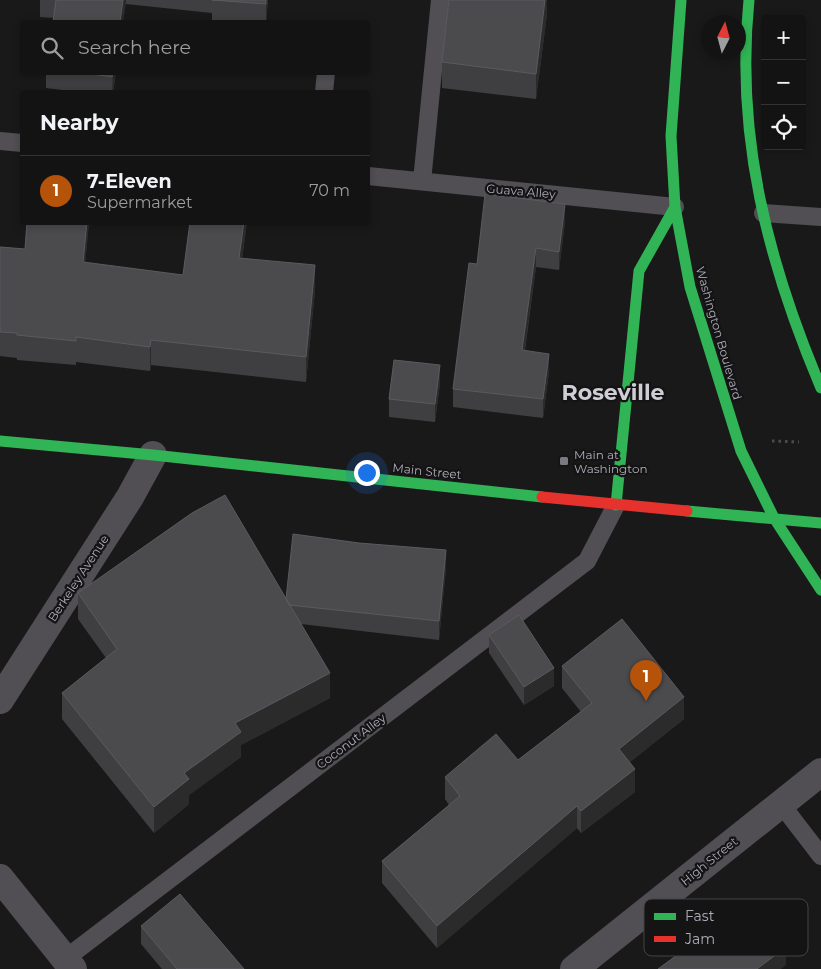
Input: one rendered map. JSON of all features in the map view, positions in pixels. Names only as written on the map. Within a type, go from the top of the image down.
[{"type":"main road","name":"Washington Boulevard","points":[[681,0],[675,61],[671,136],[675,207],[690,286],[712,363],[741,451],[774,518],[821,590]]},
{"type":"main road","points":[[749,0],[744,60],[749,131],[763,213],[798,338],[821,388]]},
{"type":"main road","points":[[616,505],[639,271],[675,207]]},
{"type":"main road","name":"Main Street","points":[[0,441],[153,455],[616,505],[821,523]]},
{"type":"street","name":"Berkeley Avenue","points":[[0,700],[130,497],[153,455]]},
{"type":"street","name":"High Street","points":[[662,899],[821,772]]},
{"type":"street","points":[[0,878],[69,964]]},
{"type":"street","name":"High Street","points":[[574,969],[644,913]]},
{"type":"lane","points":[[422,181],[440,0]]},
{"type":"lane","points":[[324,90],[326,75]]},
{"type":"lane","points":[[0,140],[20,143]]},
{"type":"lane","name":"Guava Alley","points":[[370,176],[675,207]]},
{"type":"lane","points":[[763,213],[821,217]]},
{"type":"lane","name":"Coconut Alley","points":[[69,964],[587,561],[616,505]]},
{"type":"lane","points":[[781,804],[821,856]]},
{"type":"path","points":[[766,441],[798,442]]},
{"type":"building","points":[[56,0],[123,0],[120,20],[53,20]]},
{"type":"building","points":[[212,0],[266,0],[266,4]]},
{"type":"building","points":[[449,0],[545,0],[536,74],[442,62]]},
{"type":"building","points":[[485,194],[565,204],[559,252],[536,248],[522,350],[549,354],[543,399],[453,389],[469,263],[477,264]]},
{"type":"building","points":[[27,225],[87,225],[83,262],[183,275],[190,225],[244,225],[239,258],[315,265],[306,357],[151,340],[150,347],[76,337],[76,341],[0,332],[0,247],[25,249]]},
{"type":"building","points":[[394,360],[440,365],[435,404],[389,399]]},
{"type":"building","points":[[225,495],[330,673],[235,723],[241,732],[184,773],[189,779],[154,807],[62,693],[117,649],[78,593],[192,513]]},
{"type":"building","points":[[293,534],[359,543],[446,550],[439,621],[289,605],[286,599]]},
{"type":"building","points":[[519,615],[554,668],[524,687],[489,635]]},
{"type":"building","points":[[622,619],[684,697],[619,749],[635,769],[581,811],[577,806],[437,926],[382,861],[460,796],[445,777],[496,734],[518,760],[592,703],[562,666]]},
{"type":"building","points":[[180,894],[244,969],[177,969],[141,926]]},
{"type":"building","points":[[676,956],[774,956],[757,969],[658,969]]},
{"type":"traffic: fast","points":[[681,0],[671,136],[675,207],[690,287],[741,451],[774,518],[821,590]]},
{"type":"traffic: fast","points":[[749,0],[746,51],[747,100],[752,150],[760,198],[785,294],[821,388]]},
{"type":"traffic: fast","points":[[616,505],[639,271],[675,207]]},
{"type":"traffic: fast","points":[[0,441],[153,455],[542,497]]},
{"type":"traffic: fast","points":[[687,511],[821,523]]},
{"type":"traffic: jam","points":[[542,497],[687,511]]},
{"type":"place","name":"Main at Washington","points":[[564,461]]},
{"type":"place","name":"7-Eleven","points":[[646,701]]},
{"type":"district","name":"Roseville","points":[[613,392]]}]
